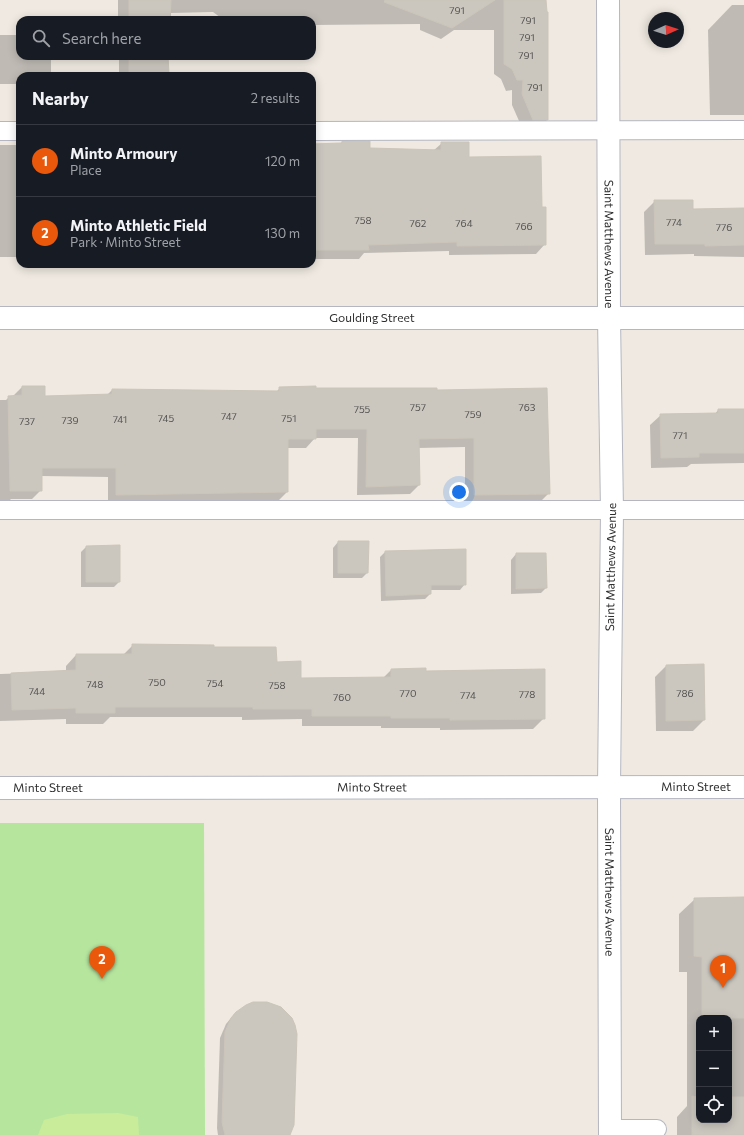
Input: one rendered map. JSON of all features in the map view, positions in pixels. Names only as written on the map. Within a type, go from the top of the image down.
[{"type":"street","name":"Saint Matthews Avenue","points":[[608,0],[609,318],[612,511],[609,787],[610,1132]]},
{"type":"street","name":"Goulding Street","points":[[0,318],[744,318]]},
{"type":"street","name":"Minto Street","points":[[0,788],[744,787]]},
{"type":"lane","points":[[316,131],[744,130]]},
{"type":"lane","points":[[0,131],[16,131]]},
{"type":"lane","points":[[0,510],[744,510]]},
{"type":"lane","points":[[610,1132],[657,1129]]},
{"type":"green space","points":[[0,823],[204,823],[205,1135],[0,1135]]},
{"type":"green space","points":[[118,1113],[138,1117],[139,1135],[38,1135],[44,1120],[67,1114]]},
{"type":"building","points":[[129,0],[171,0],[170,16],[129,16]]},
{"type":"building","points":[[385,0],[495,0],[452,28],[384,2]]},
{"type":"building","points":[[504,0],[546,0],[548,12],[548,120],[533,120],[522,94],[523,80],[517,80],[512,69],[504,64]]},
{"type":"building","points":[[129,60],[168,60],[169,72],[129,72]]},
{"type":"building","points":[[342,141],[370,141],[370,148],[441,150],[441,142],[469,142],[469,157],[541,156],[542,207],[546,207],[546,245],[457,246],[457,242],[368,245],[369,250],[316,250],[316,144],[342,143]]},
{"type":"building","points":[[654,200],[693,200],[693,209],[744,208],[744,245],[705,246],[705,244],[655,244]]},
{"type":"building","points":[[22,386],[45,386],[45,396],[112,394],[112,389],[279,391],[279,387],[316,386],[316,388],[437,388],[437,390],[547,388],[550,494],[474,495],[474,438],[419,439],[420,485],[366,487],[367,429],[316,429],[316,439],[288,439],[288,492],[116,495],[116,468],[42,468],[42,491],[10,491],[8,396],[22,395]]},
{"type":"building","points":[[718,409],[744,409],[744,453],[699,453],[699,457],[661,458],[660,414],[718,413]]},
{"type":"building","points":[[338,541],[369,541],[368,573],[338,573]]},
{"type":"building","points":[[120,545],[120,582],[86,582],[86,546]]},
{"type":"building","points":[[466,549],[466,585],[431,585],[431,594],[386,596],[385,551]]},
{"type":"building","points":[[516,553],[546,553],[547,588],[516,589]]},
{"type":"building","points":[[132,644],[214,645],[214,647],[276,647],[277,662],[301,661],[301,678],[391,677],[391,669],[426,668],[426,671],[545,669],[545,719],[450,720],[450,718],[391,718],[391,716],[312,716],[312,709],[253,709],[253,707],[115,707],[115,713],[76,713],[76,708],[12,710],[11,673],[76,670],[76,654],[132,654]]},
{"type":"building","points":[[704,664],[705,720],[666,721],[666,665]]},
{"type":"building","points":[[744,897],[744,1018],[732,1018],[732,1015],[702,1015],[702,957],[694,956],[694,898]]},
{"type":"building","points":[[253,1002],[267,1002],[281,1007],[292,1018],[295,1025],[297,1034],[294,1125],[290,1135],[225,1135],[222,1122],[225,1032],[231,1018],[236,1012]]},
{"type":"building","points":[[692,1096],[696,1097],[696,1123],[732,1123],[732,1097],[744,1097],[744,1135],[692,1135]]},
{"type":"place","name":"Minto Athletic Field","points":[[102,979]]},
{"type":"place","name":"Minto Armoury","points":[[723,988]]}]
